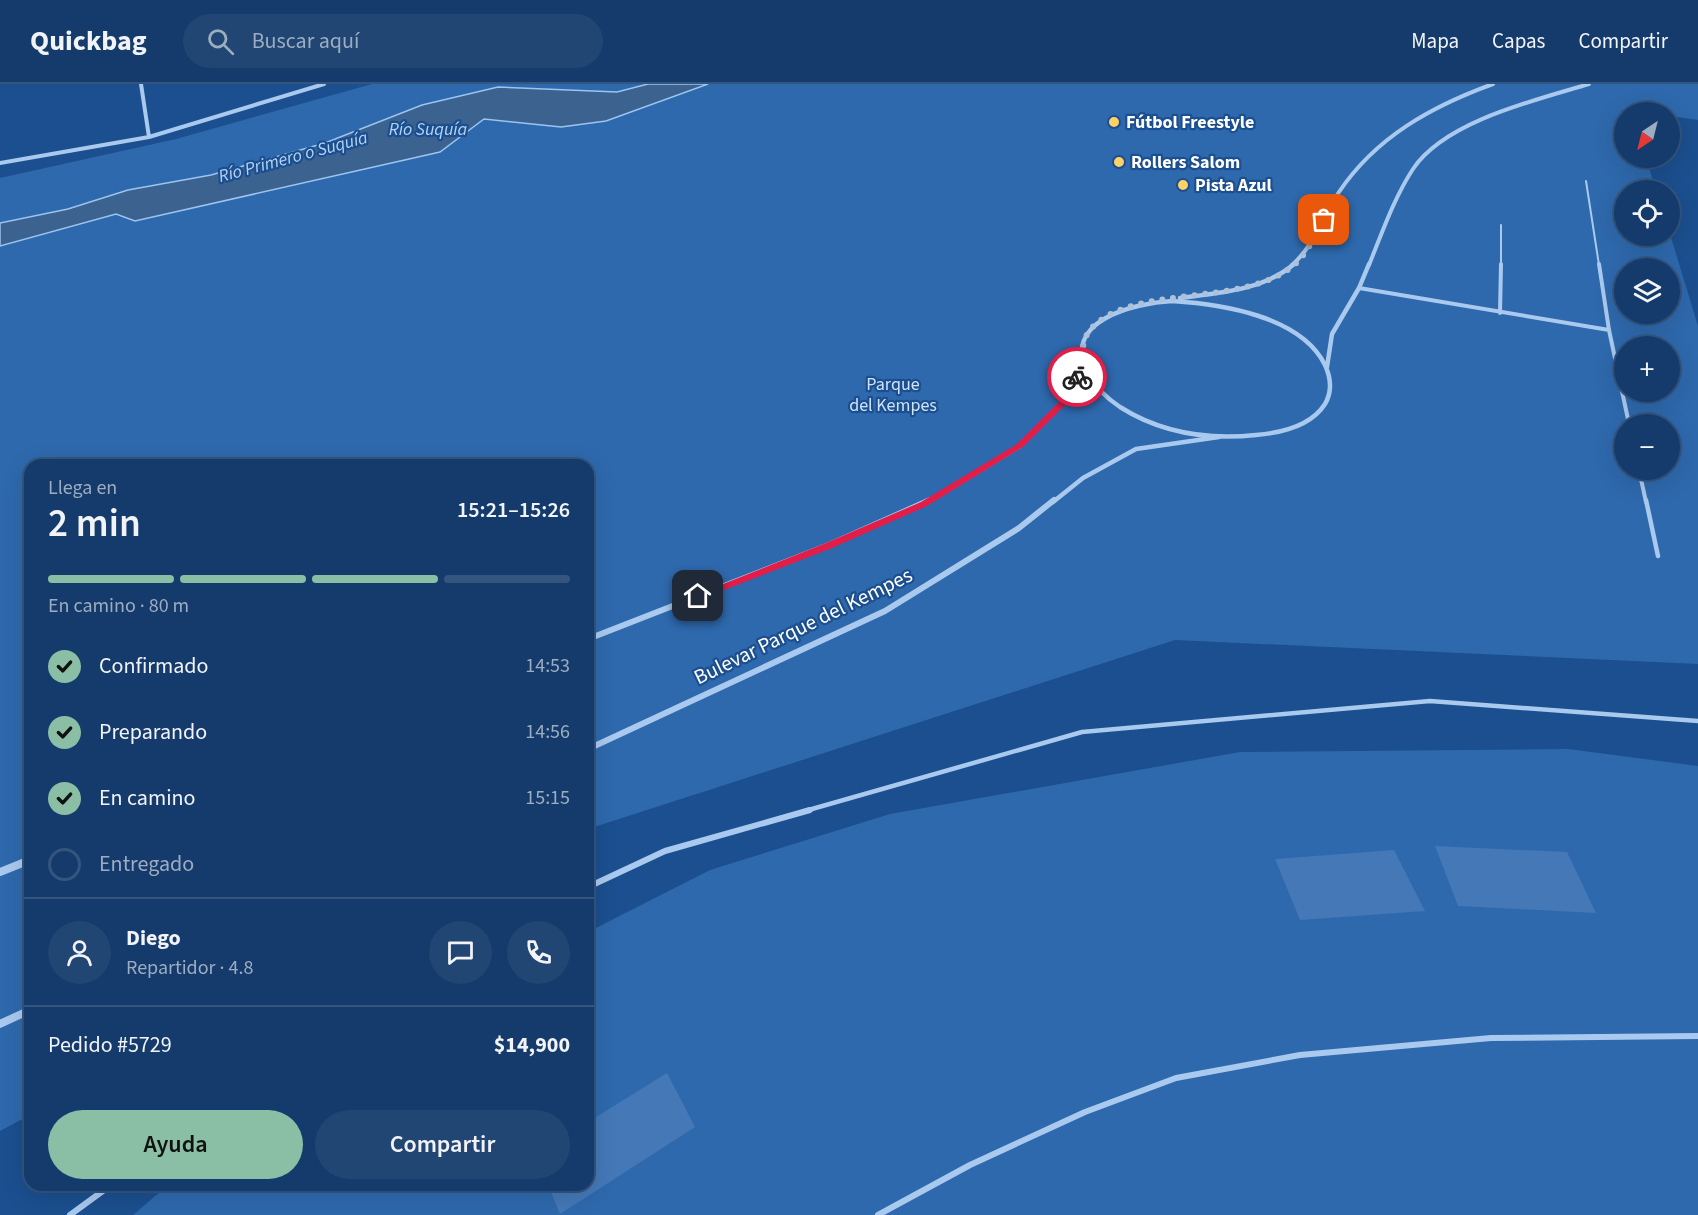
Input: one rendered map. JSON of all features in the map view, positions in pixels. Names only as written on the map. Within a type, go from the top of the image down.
[{"type":"street","points":[[141,84],[148,137]]},
{"type":"street","points":[[0,163],[148,137],[324,84]]},
{"type":"street","points":[[1153,303],[1183,301],[1215,304],[1257,315],[1308,343],[1320,355],[1331,382],[1329,395],[1322,408],[1310,419],[1293,428],[1271,434],[1219,437],[1182,431],[1140,417],[1119,406],[1090,380],[1083,366],[1081,352],[1083,342],[1097,323],[1120,310],[1153,303],[1264,282],[1285,272],[1305,252],[1338,193],[1364,159],[1407,124],[1442,105],[1493,84]]},
{"type":"street","points":[[1327,368],[1332,334],[1359,288],[1401,189],[1428,150],[1452,134],[1502,110],[1589,84]]},
{"type":"street","points":[[594,637],[829,545],[924,504],[1020,446],[1063,403],[1083,366]]},
{"type":"street","name":"Bulevar Parque del Kempes","points":[[594,746],[885,611],[1019,528],[1083,478],[1136,449],[1219,437]]},
{"type":"street","points":[[0,872],[24,862]]},
{"type":"street","points":[[0,1024],[24,1013]]},
{"type":"lane","points":[[1586,181],[1609,330],[1627,414]]},
{"type":"lane","points":[[1500,313],[1502,225]]},
{"type":"lane","points":[[1359,288],[1609,330]]},
{"type":"lane","points":[[1641,480],[1658,556]]},
{"type":"lane","points":[[594,884],[665,851],[1082,732],[1430,701],[1698,721]]},
{"type":"lane","points":[[878,1215],[970,1165],[1085,1112],[1176,1078],[1300,1055],[1491,1038],[1698,1036]]},
{"type":"lane","points":[[70,1215],[103,1191]]},
{"type":"green space","points":[[372,84],[648,84],[617,92],[498,87],[422,105],[325,143],[211,175],[128,190],[68,209],[0,223],[0,178],[176,139]]},
{"type":"green space","name":"Parque del Kempes","points":[[708,84],[1698,84],[1698,120],[1680,117],[1680,102],[1614,102],[1614,168],[1649,168],[1653,180],[1614,180],[1614,246],[1674,246],[1677,258],[1614,258],[1614,324],[1680,324],[1680,267],[1698,326],[1698,664],[1175,640],[594,827],[594,459],[24,459],[24,1118],[0,1131],[0,246],[116,214],[135,221],[440,152],[484,119],[561,127],[606,121]]},
{"type":"green space","points":[[1568,749],[1698,766],[1698,1215],[133,1215],[161,1191],[594,1191],[594,929],[710,870],[890,814],[1240,752]]},
{"type":"water","name":"Río Suquía","points":[[648,84],[708,84],[606,121],[561,127],[484,119],[440,152],[135,221],[116,214],[0,246],[0,223],[68,209],[128,190],[211,175],[325,143],[422,105],[498,87],[617,92]]},
{"type":"building","points":[[1435,846],[1567,852],[1596,913],[1458,906]]},
{"type":"building","points":[[1394,850],[1425,911],[1300,920],[1275,859]]},
{"type":"building","points":[[667,1073],[695,1127],[560,1214],[550,1191],[594,1191],[594,1118]]},
{"type":"way so far","points":[[1077,377],[1083,366],[1081,352],[1083,342],[1097,323],[1107,316],[1136,306],[1228,290],[1275,278],[1295,264],[1324,220]]},
{"type":"place","name":"Fútbol Freestyle","points":[[1114,122]]},
{"type":"place","name":"Rollers Salom","points":[[1119,162]]},
{"type":"place","name":"Pista Azul","points":[[1183,185]]},
{"type":"route","points":[[698,596],[829,545],[924,504],[1020,446],[1063,403],[1077,377]]},
{"type":"water label","name":"Río Primero o Suquía","points":[[293,157]]}]
